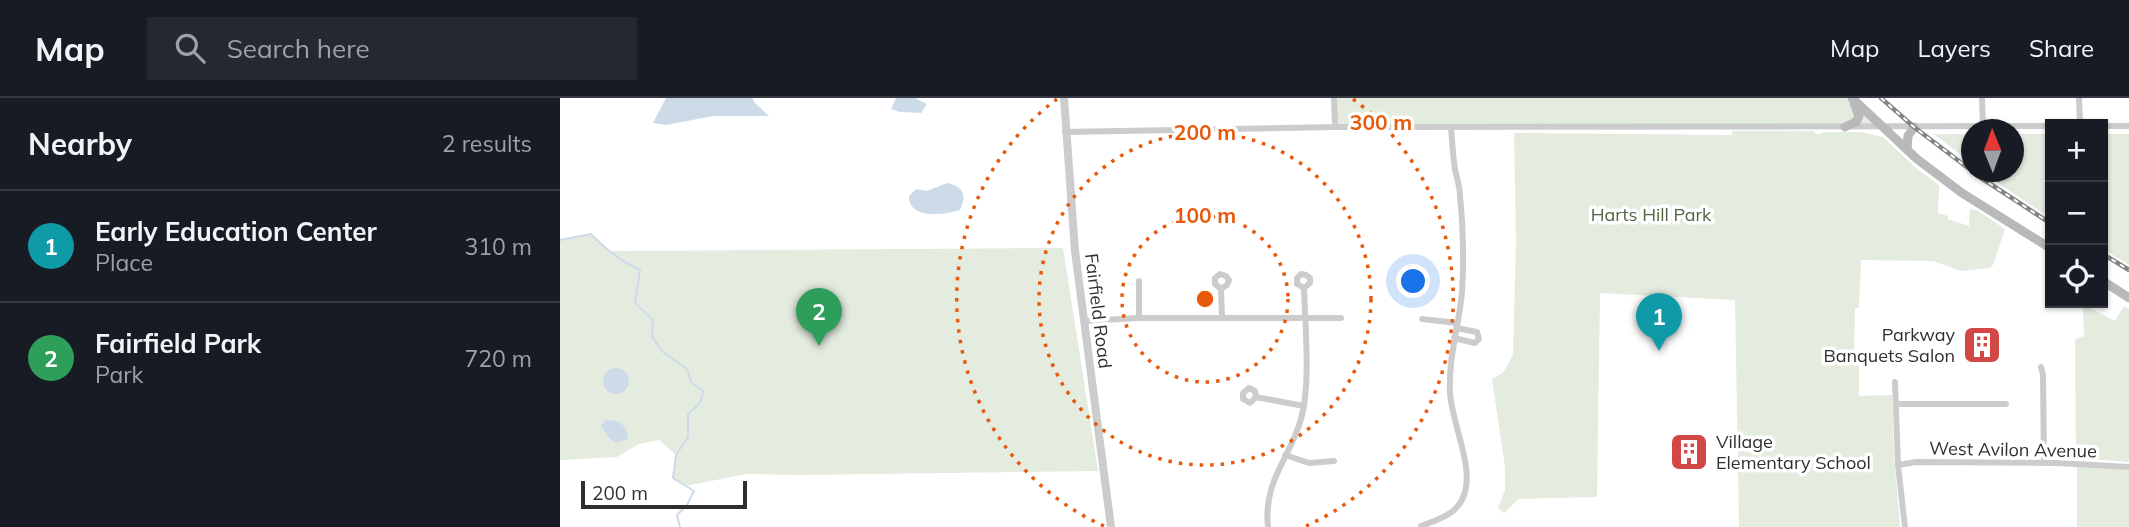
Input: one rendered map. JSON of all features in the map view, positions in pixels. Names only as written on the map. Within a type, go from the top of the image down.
[{"type":"main road","points":[[1845,127],[1856,122],[1859,116],[1852,98]]},
{"type":"main road","points":[[1852,98],[1907,150],[1962,193],[2045,245]]},
{"type":"main road","points":[[1907,150],[1908,136],[1914,127]]},
{"type":"main road","points":[[2108,284],[2129,298]]},
{"type":"street","name":"Fairfield Road","points":[[1063,98],[1075,251],[1111,527]]},
{"type":"street","points":[[1335,98],[1335,127]]},
{"type":"street","points":[[1982,98],[1983,119]]},
{"type":"street","points":[[2080,98],[2080,119]]},
{"type":"street","points":[[2024,126],[2045,126]]},
{"type":"street","points":[[2108,126],[2129,126]]},
{"type":"street","points":[[1065,132],[1335,127],[1961,127]]},
{"type":"street","points":[[1421,526],[1444,518],[1459,505],[1468,481],[1450,394],[1451,355],[1462,293],[1460,193],[1451,127]]},
{"type":"street","points":[[1139,281],[1139,318]]},
{"type":"street","points":[[1268,527],[1269,497],[1275,474],[1301,419],[1304,406],[1304,288]]},
{"type":"street","points":[[1221,289],[1222,317]]},
{"type":"street","points":[[1083,321],[1222,317],[1341,318]]},
{"type":"street","points":[[1422,319],[1457,325],[1477,332],[1479,340],[1475,343],[1454,338]]},
{"type":"street","points":[[2041,367],[2044,463]]},
{"type":"street","points":[[1895,382],[1898,465],[1905,527]]},
{"type":"street","points":[[1256,397],[1304,406]]},
{"type":"street","points":[[1896,404],[2006,404]]},
{"type":"street","points":[[1285,455],[1309,463],[1334,461]]},
{"type":"street","name":"West Avilon Avenue","points":[[1898,465],[1916,462],[2044,463],[2129,467]]},
{"type":"street","points":[[1444,518],[1447,527]]},
{"type":"green space","points":[[1335,98],[1852,98],[1885,128],[1335,127]]},
{"type":"green space","name":"Harts Hill Park","points":[[1732,131],[1814,131],[1816,134],[1861,132],[1883,137],[1939,185],[1938,213],[1969,226],[1970,209],[1977,210],[2005,229],[1993,265],[1989,268],[1961,271],[1933,261],[1861,260],[1859,308],[1855,308],[1854,362],[1859,364],[1859,396],[1892,395],[1900,527],[1739,527],[1735,300],[1600,293],[1597,497],[1519,499],[1504,513],[1498,508],[1505,490],[1505,467],[1492,379],[1504,372],[1513,354],[1516,240],[1514,133],[1732,135]]},
{"type":"green space","points":[[1934,134],[1961,134],[1961,155]]},
{"type":"green space","points":[[2024,134],[2045,134],[2045,215],[1997,182],[2024,182]]},
{"type":"green space","points":[[2108,134],[2129,134],[2129,265],[2108,252]]},
{"type":"green space","points":[[591,234],[611,251],[1063,248],[1098,471],[746,474],[686,486],[673,478],[676,455],[659,440],[639,444],[617,457],[560,460],[560,240]]},
{"type":"green space","points":[[2124,306],[2129,309],[2129,462],[2076,458],[2075,341],[2084,336],[2083,308],[2091,308],[2115,321]]},
{"type":"green space","points":[[2077,467],[2129,470],[2129,527],[2077,527]]},
{"type":"water","points":[[666,98],[752,98],[769,116],[713,116],[666,125],[653,123]]},
{"type":"water","points":[[896,98],[915,98],[927,104],[921,113],[900,112],[891,109]]},
{"type":"water","points":[[947,183],[963,192],[960,210],[928,214],[915,209],[911,204],[909,196],[916,189],[927,191]]},
{"type":"water","points":[[616,368],[625,372],[629,381],[625,390],[616,394],[607,390],[603,381],[607,372]]},
{"type":"water","points":[[606,420],[621,424],[628,439],[616,443],[609,438],[601,426]]},
{"type":"waterway","points":[[560,240],[591,234],[614,255],[640,270],[635,303],[653,320],[652,337],[663,352],[687,369],[691,382],[704,392],[699,404],[688,414],[688,437],[676,455],[673,478],[694,491],[687,505],[677,515],[680,527]]},
{"type":"railway","points":[[1881,98],[1961,163]]},
{"type":"railway","points":[[1987,182],[2045,220]]},
{"type":"railway","points":[[2108,257],[2129,270]]},
{"type":"place","name":"Parkway Banquets Salon","points":[[1982,345]]},
{"type":"place","name":"Fairfield Park","points":[[819,346]]},
{"type":"place","name":"Early Education Center","points":[[1659,351]]},
{"type":"place","name":"Village Elementary School","points":[[1689,452]]}]
